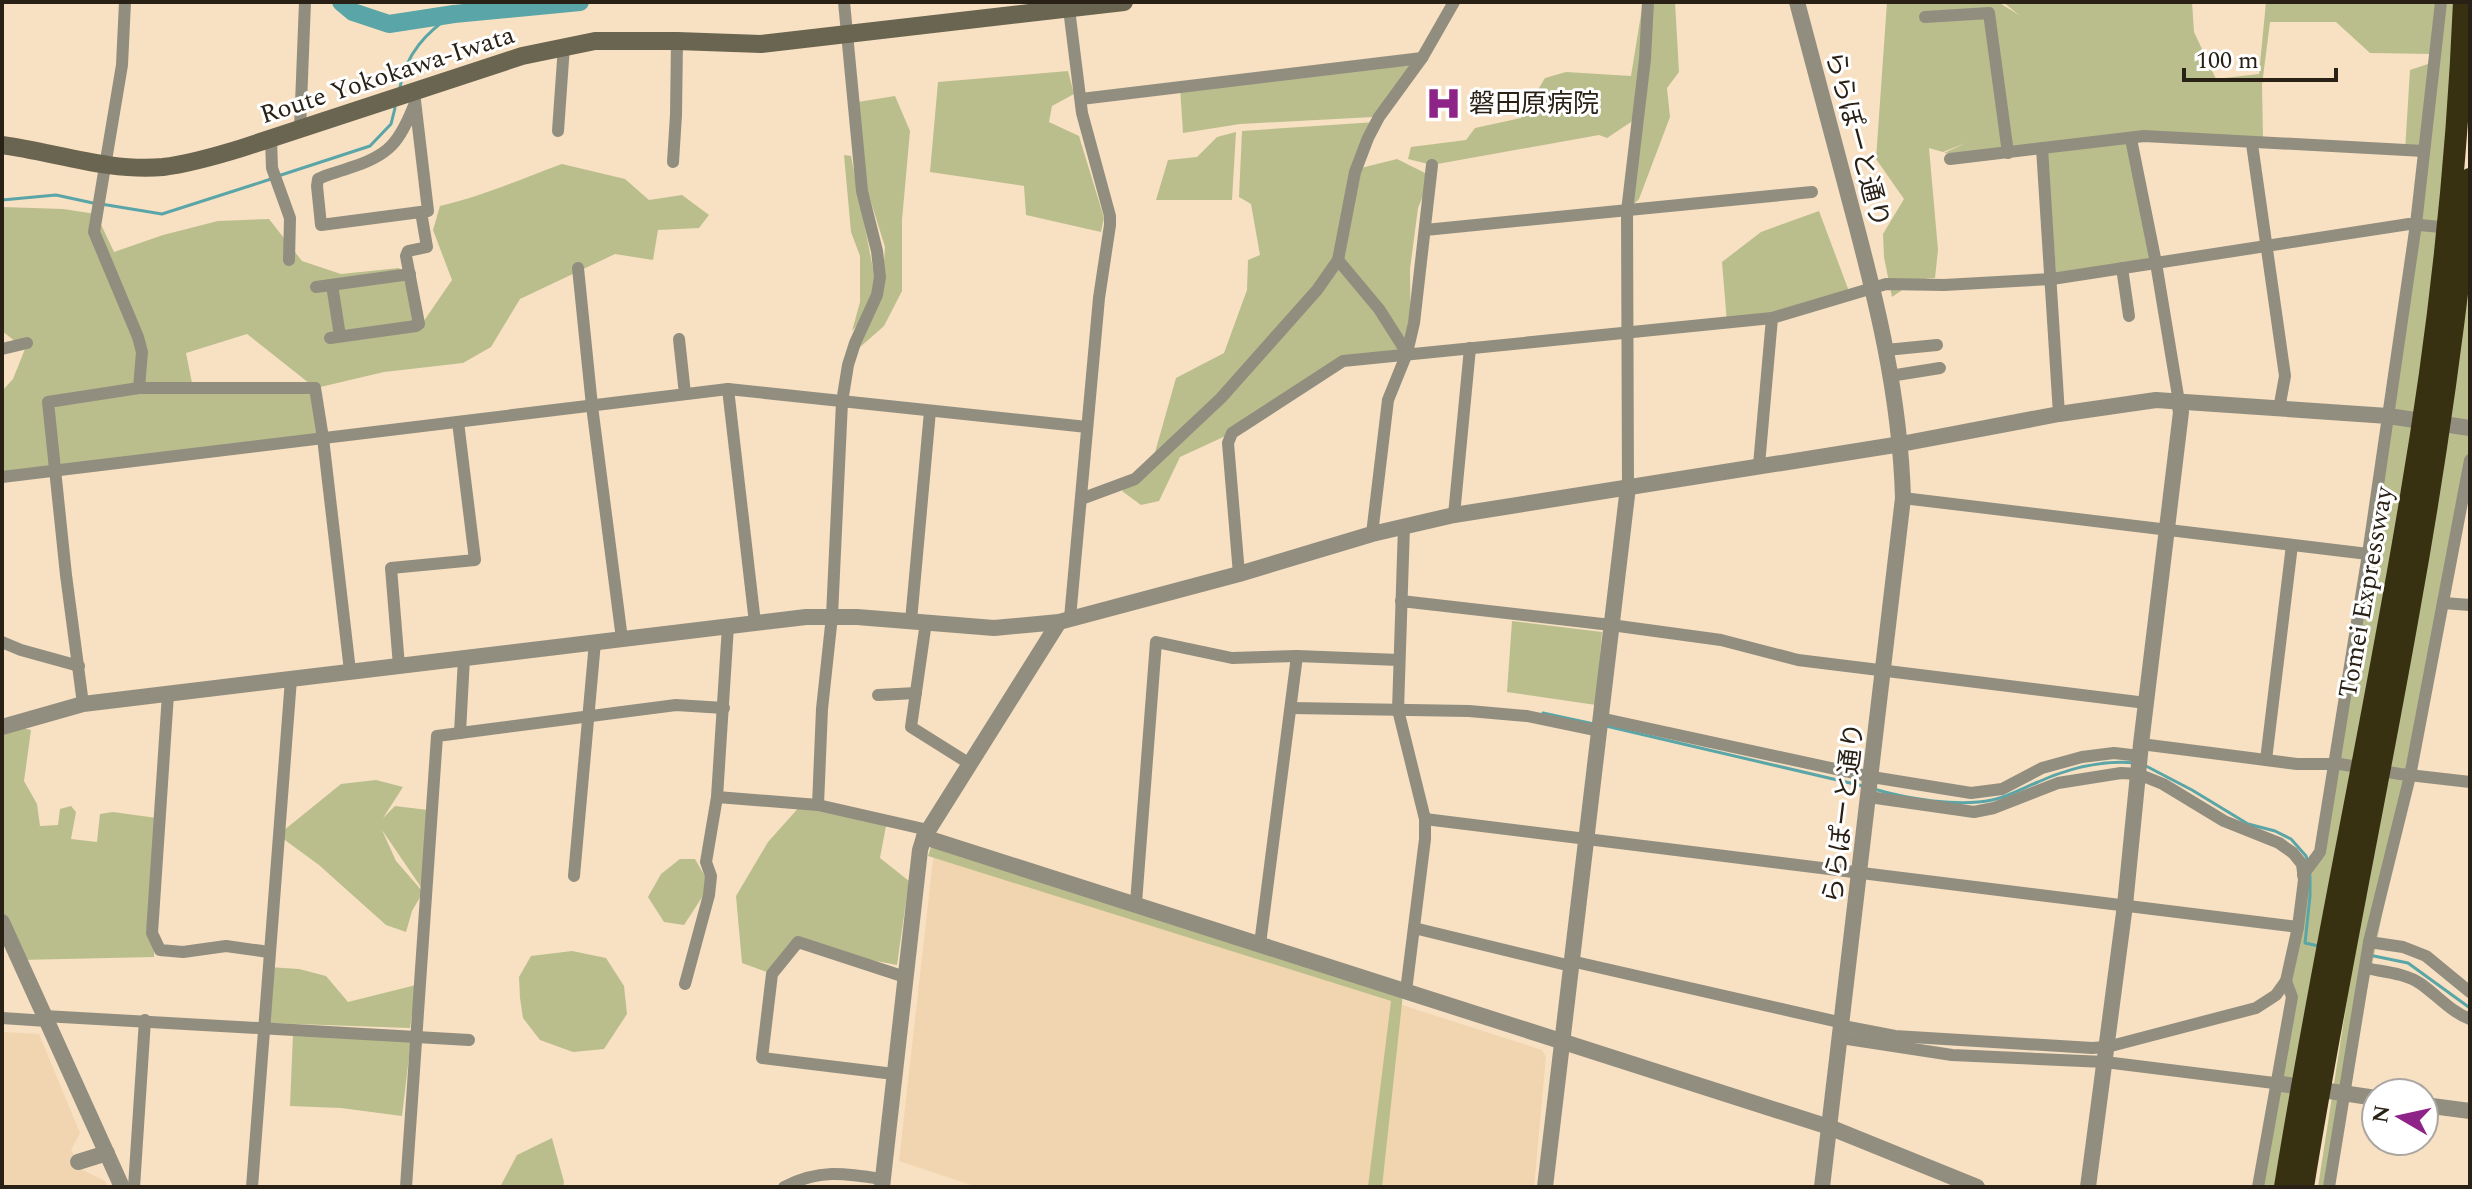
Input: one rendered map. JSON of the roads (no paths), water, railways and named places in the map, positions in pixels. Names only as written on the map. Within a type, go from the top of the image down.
[{"type":"highway","name":"Tomei Expressway","points":[[2285,1187],[2424,412],[2457,131],[2464,2]]},
{"type":"highway","name":"Tomei Expressway","points":[[2303,1187],[2428,498],[2446,387],[2470,179]]},
{"type":"main road","name":"Route Yokokawa-Iwata","points":[[2,145],[105,164],[163,167],[204,159],[414,98],[522,56],[564,46],[595,41],[761,44],[1124,2]]},
{"type":"street","points":[[125,2],[122,65],[94,232],[138,337],[142,352],[139,388]]},
{"type":"street","points":[[300,129],[305,2]]},
{"type":"street","points":[[818,805],[822,709],[832,616],[842,402],[848,365],[877,295],[880,277],[862,191],[844,2]]},
{"type":"street","points":[[1081,499],[1135,479],[1221,398],[1317,290],[1338,260],[1355,172],[1368,138],[1379,117],[1422,58],[1454,2]]},
{"type":"street","points":[[1545,1187],[1628,487],[1627,211],[1645,59],[1648,2]]},
{"type":"street","name":"ららぽーと通り","points":[[1797,2],[1873,287],[1901,444],[1903,498],[1822,1187]]},
{"type":"street","points":[[2303,875],[2320,852],[2393,417],[2419,224],[2441,2]]},
{"type":"street","points":[[784,1187],[804,1177],[842,1172],[884,1184],[920,850],[926,833],[1065,620],[1081,499],[1099,298],[1110,225],[1082,113],[1069,9]]},
{"type":"street","points":[[1925,17],[1989,13],[2008,153]]},
{"type":"street","points":[[673,162],[677,41]]},
{"type":"street","points":[[558,131],[564,46]]},
{"type":"street","points":[[1081,99],[1422,58]]},
{"type":"street","points":[[414,98],[428,211],[321,225],[318,179],[372,162],[386,154],[403,133],[414,98]]},
{"type":"street","points":[[1950,159],[2144,136],[2424,151]]},
{"type":"street","points":[[271,139],[272,168],[290,218],[289,260]]},
{"type":"street","points":[[2088,1187],[2125,905],[2181,412],[2131,139]]},
{"type":"street","points":[[2252,144],[2285,376],[2279,409]]},
{"type":"street","points":[[2042,148],[2059,414]]},
{"type":"street","points":[[1372,534],[1388,400],[1407,353],[1414,323],[1432,165]]},
{"type":"street","points":[[1425,230],[1812,192]]},
{"type":"street","points":[[332,285],[335,337],[419,324],[406,256],[408,251],[427,247],[421,212]]},
{"type":"street","points":[[1239,574],[1228,443],[1232,433],[1343,361],[1772,318],[1886,284],[1944,285],[2052,279],[2419,224],[2470,230]]},
{"type":"street","points":[[1338,260],[1379,309],[1407,353]]},
{"type":"street","points":[[578,268],[622,639]]},
{"type":"street","points":[[2122,268],[2129,316]]},
{"type":"street","points":[[316,287],[410,274]]},
{"type":"street","points":[[1759,465],[1772,318]]},
{"type":"street","points":[[679,339],[685,394]]},
{"type":"street","points":[[2,349],[27,343]]},
{"type":"street","points":[[1886,350],[1937,345]]},
{"type":"street","points":[[1454,515],[1470,348]]},
{"type":"street","points":[[1890,376],[1940,368]]},
{"type":"street","points":[[83,704],[48,402],[139,388],[315,388],[350,671]]},
{"type":"street","points":[[2,477],[728,389],[1087,427]]},
{"type":"street","points":[[728,389],[755,623]]},
{"type":"street","points":[[2,727],[83,704],[755,623],[832,616],[994,628],[1065,620],[1239,574],[1372,534],[1454,515],[2156,400],[2393,417],[2468,428]]},
{"type":"street","points":[[930,411],[916,693],[911,727],[970,764]]},
{"type":"street","points":[[399,666],[391,568],[475,560],[458,422]]},
{"type":"street","points":[[2329,1187],[2341,1093],[2369,942],[2443,603],[2470,460]]},
{"type":"street","points":[[1903,498],[2368,554]]},
{"type":"street","points":[[1404,526],[1398,710],[1425,819],[1406,991]]},
{"type":"street","points":[[2266,760],[2292,545]]},
{"type":"street","points":[[1401,601],[1721,640],[1798,660],[2146,703]]},
{"type":"street","points":[[2443,603],[2470,605]]},
{"type":"street","points":[[685,984],[709,895],[711,876],[706,862],[717,797],[728,626]]},
{"type":"street","points":[[2,642],[79,666]]},
{"type":"street","points":[[574,876],[595,642]]},
{"type":"street","points":[[1136,903],[1156,642],[1232,658],[1297,656],[1399,660]]},
{"type":"street","points":[[1260,944],[1297,656]]},
{"type":"street","points":[[460,733],[464,658]]},
{"type":"street","points":[[252,1187],[291,679]]},
{"type":"street","points":[[878,695],[916,693]]},
{"type":"street","points":[[168,694],[152,933],[156,945],[160,950],[169,952],[226,946],[269,952]]},
{"type":"street","points":[[406,1187],[437,736],[676,705],[724,708]]},
{"type":"street","points":[[1291,708],[1469,711],[1600,724],[1971,793],[2002,789],[2042,768],[2082,757],[2141,750],[2314,765],[2336,764],[2470,782]]},
{"type":"street","points":[[1869,797],[1974,812],[1994,808],[2058,783],[2121,773],[2138,774],[2163,784],[2238,827],[2279,843],[2301,862],[2303,875],[2298,927],[2286,981],[2276,995],[2256,1008],[2106,1054]]},
{"type":"street","points":[[717,797],[818,805],[926,833],[1829,1127],[1977,1187]]},
{"type":"street","points":[[1425,819],[2298,927]]},
{"type":"street","points":[[2,922],[122,1187]]},
{"type":"street","points":[[1414,928],[1952,1055],[2106,1054],[2360,1096]]},
{"type":"street","points":[[894,1074],[762,1058],[763,1049],[772,974],[798,942],[905,977]]},
{"type":"street","points":[[2369,942],[2403,947],[2426,956],[2470,992]]},
{"type":"street","points":[[2365,968],[2406,976],[2420,983],[2459,1015],[2470,1019]]},
{"type":"street","points":[[2258,1187],[2292,997],[2286,981]]},
{"type":"street","points":[[2,1018],[145,1020],[469,1040]]},
{"type":"street","points":[[134,1187],[145,1020]]},
{"type":"street","points":[[2440,1107],[2470,1111]]},
{"type":"street","points":[[78,1162],[107,1153]]},
{"type":"waterway","points":[[341,2],[353,12],[389,24],[454,14],[580,2]]},
{"type":"waterway","points":[[400,87],[412,54],[435,28],[454,14]]},
{"type":"waterway","points":[[278,176],[370,146],[391,124],[395,108]]},
{"type":"waterway","points":[[101,204],[162,214],[271,179]]},
{"type":"waterway","points":[[2,200],[56,195],[93,203]]},
{"type":"waterway","points":[[1543,713],[1594,724]]},
{"type":"waterway","points":[[1606,726],[1863,786]]},
{"type":"waterway","points":[[1874,789],[1933,801],[1979,802],[2003,797],[2073,769],[2097,764],[2135,763]]},
{"type":"waterway","points":[[2146,766],[2248,824],[2291,839],[2308,862]]},
{"type":"waterway","points":[[2310,873],[2305,943],[2319,946]]},
{"type":"waterway","points":[[2369,955],[2408,963],[2470,1008]]},
{"type":"place","name":"磐田原病院","points":[[1443,103]]}]
